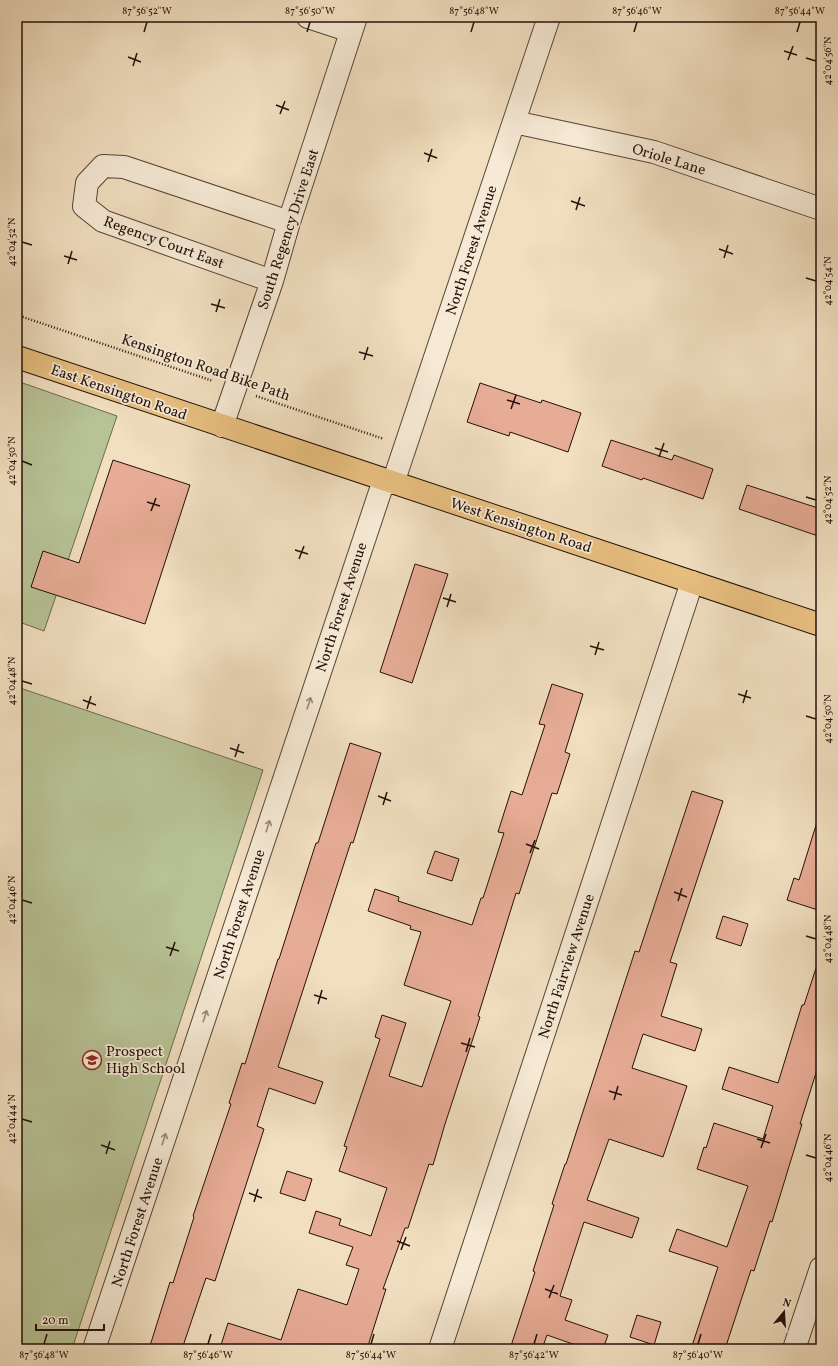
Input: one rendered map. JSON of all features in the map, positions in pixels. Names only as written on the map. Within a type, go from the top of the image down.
[{"type":"main road","name":"East Kensington Road","points":[[17,357],[222,426]]},
{"type":"main road","name":"West Kensington Road","points":[[222,426],[821,625]]},
{"type":"street","points":[[308,17],[353,24]]},
{"type":"street","name":"North Forest Avenue","points":[[94,1349],[388,481],[514,122],[549,17]]},
{"type":"street","name":"South Regency Drive East","points":[[222,426],[272,281],[353,24]]},
{"type":"street","name":"Oriole Lane","points":[[514,122],[654,152],[821,209]]},
{"type":"street","name":"Regency Court East","points":[[272,281],[103,221],[84,206],[87,183],[103,166],[124,167],[290,222]]},
{"type":"street","name":"North Fairview Avenue","points":[[440,1349],[692,582]]},
{"type":"street","points":[[794,1349],[821,1268]]},
{"type":"path","name":"Kensington Road Bike Path","points":[[17,315],[389,440]]},
{"type":"green space","points":[[17,381],[117,416],[44,631],[22,623],[17,638]]},
{"type":"green space","name":"Prospect High School","points":[[17,687],[263,770],[72,1349],[17,1349]]},
{"type":"building","points":[[480,383],[541,403],[542,400],[581,413],[568,452],[510,432],[509,436],[467,422]]},
{"type":"building","points":[[611,440],[672,460],[674,455],[713,469],[703,499],[643,478],[642,480],[602,466]]},
{"type":"building","points":[[113,460],[190,485],[145,624],[31,587],[43,551],[79,563]]},
{"type":"building","points":[[747,485],[821,509],[821,537],[739,509]]},
{"type":"building","points":[[415,564],[448,574],[412,683],[380,672]]},
{"type":"building","points":[[552,684],[583,694],[565,752],[570,754],[557,794],[552,793],[519,894],[516,893],[478,1016],[480,1017],[433,1165],[429,1164],[408,1228],[405,1228],[383,1289],[386,1289],[367,1349],[232,1349],[221,1345],[228,1323],[281,1340],[298,1289],[347,1305],[359,1269],[346,1265],[353,1247],[309,1233],[316,1211],[341,1219],[339,1225],[371,1236],[387,1188],[339,1171],[347,1147],[344,1146],[380,1039],[375,1037],[382,1015],[406,1023],[389,1076],[422,1087],[451,1001],[404,985],[421,932],[410,929],[411,926],[368,911],[375,889],[399,897],[398,901],[472,925],[481,898],[483,898],[504,833],[498,832],[511,791],[522,795],[545,725],[539,724]]},
{"type":"building","points":[[350,743],[381,753],[353,843],[351,842],[278,1067],[323,1082],[315,1104],[269,1088],[257,1126],[264,1129],[215,1281],[206,1278],[182,1349],[149,1349],[170,1282],[173,1283],[194,1217],[193,1216],[231,1104],[229,1103],[242,1063],[245,1064],[278,959],[316,843],[318,843]]},
{"type":"building","points":[[692,791],[723,801],[670,962],[677,964],[661,1016],[702,1029],[695,1051],[643,1034],[632,1068],[687,1086],[663,1157],[609,1139],[587,1200],[639,1218],[632,1238],[584,1222],[560,1296],[572,1300],[565,1320],[608,1335],[603,1349],[587,1349],[547,1335],[542,1349],[510,1349],[535,1272],[533,1271],[554,1205],[552,1204],[565,1164],[635,951],[639,952]]},
{"type":"building","points":[[817,822],[821,823],[821,911],[787,900],[794,878],[799,880]]},
{"type":"building","points":[[435,851],[459,859],[452,881],[427,873]]},
{"type":"building","points":[[723,916],[748,924],[741,946],[716,938]]},
{"type":"building","points":[[817,965],[821,965],[821,1057],[772,1222],[770,1221],[754,1271],[751,1270],[725,1349],[691,1349],[718,1267],[669,1251],[677,1229],[727,1247],[748,1186],[697,1169],[704,1147],[706,1148],[714,1123],[763,1139],[773,1106],[722,1089],[729,1067],[778,1083],[802,1005],[804,1005]]},
{"type":"building","points":[[287,1171],[312,1179],[305,1201],[280,1193]]},
{"type":"building","points":[[637,1315],[661,1322],[654,1345],[630,1337]]},
{"type":"place","name":"Prospect High School","points":[[92,1060]]}]
